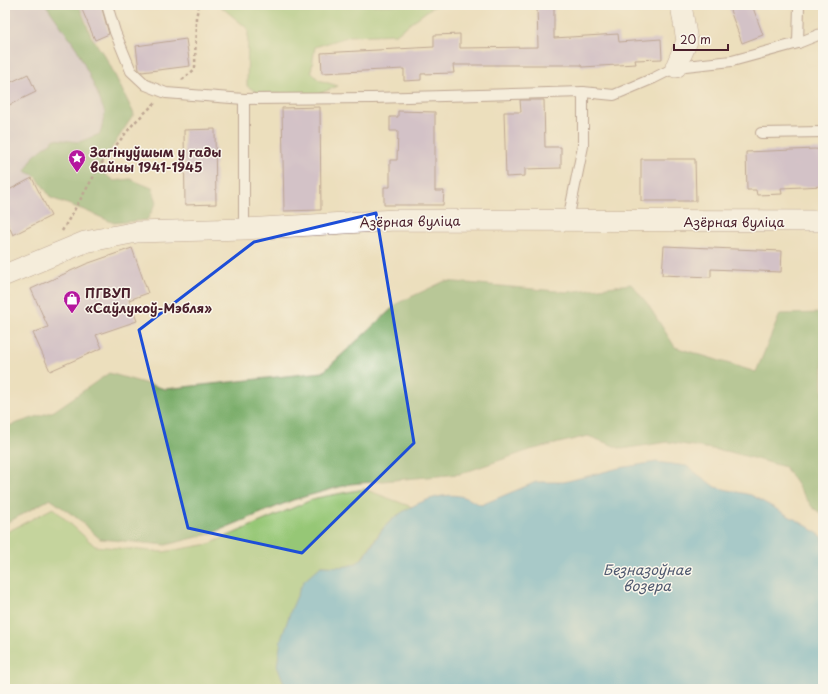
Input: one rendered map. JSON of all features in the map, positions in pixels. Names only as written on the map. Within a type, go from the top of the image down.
[{"type":"street","points":[[676,66],[686,41],[681,5]]},
{"type":"street","name":"Азёрная вуліца","points":[[5,275],[85,242],[137,232],[244,229],[395,220],[823,221]]},
{"type":"lane","points":[[107,5],[115,32],[131,71],[146,85],[166,93],[244,99],[372,98],[583,92],[614,95],[654,78],[676,66],[732,61],[798,42],[823,33]]},
{"type":"lane","points":[[798,42],[799,5]]},
{"type":"lane","points":[[568,220],[583,146],[583,92]]},
{"type":"lane","points":[[244,99],[244,229]]},
{"type":"lane","points":[[761,133],[823,132]]},
{"type":"path","points":[[48,258],[71,214],[101,164],[134,124],[166,93],[195,69],[196,17],[199,5]]},
{"type":"highlighted area","points":[[376,213],[414,443],[302,553],[188,528],[139,330],[254,242]]},
{"type":"shaded area","points":[[5,5],[75,5],[113,128],[32,178],[51,216],[13,235],[5,218]]},
{"type":"green space","points":[[46,5],[79,5],[91,36],[108,61],[134,114],[98,169],[114,181],[130,179],[152,188],[157,202],[147,220],[114,223],[51,198],[36,176],[25,171],[34,156],[55,139],[79,142],[100,134],[105,113],[77,49]]},
{"type":"green space","points":[[219,5],[438,5],[431,8],[396,34],[350,36],[315,47],[311,72],[319,80],[338,86],[314,96],[258,93],[247,86],[248,29]]},
{"type":"green space","points":[[445,281],[568,292],[631,284],[647,303],[675,347],[756,372],[780,314],[823,313],[823,515],[812,507],[785,467],[730,452],[668,442],[622,449],[588,436],[530,450],[460,474],[350,484],[293,500],[210,534],[166,545],[100,539],[77,518],[50,499],[5,524],[5,427],[54,411],[109,373],[165,389],[323,372],[398,303]]},
{"type":"green space","points":[[364,489],[412,507],[396,516],[383,528],[359,562],[345,567],[321,566],[284,683],[290,689],[5,689],[5,622],[8,613],[5,610],[5,533],[53,508],[95,546],[163,552],[209,544],[316,498]]},
{"type":"water","name":"Безназоўнае возера","points":[[656,462],[687,466],[715,487],[751,495],[807,526],[823,537],[823,689],[290,689],[284,683],[277,666],[281,640],[291,610],[303,582],[321,566],[349,566],[361,560],[382,530],[398,515],[408,509],[431,499],[454,495],[464,497],[481,505],[536,482],[564,482],[619,468]]},
{"type":"building","points":[[80,5],[101,5],[109,34],[95,40]]},
{"type":"building","points":[[537,5],[554,5],[554,38],[618,34],[619,42],[661,39],[662,59],[635,60],[636,64],[582,67],[581,65],[453,65],[454,73],[421,74],[421,80],[404,81],[404,69],[322,73],[321,53],[434,47],[434,35],[460,34],[460,48],[538,47]]},
{"type":"building","points":[[728,5],[752,5],[763,35],[742,43]]},
{"type":"building","points":[[186,39],[190,66],[142,72],[139,70],[136,46]]},
{"type":"building","points":[[28,74],[36,92],[5,107],[5,85]]},
{"type":"building","points":[[520,100],[544,100],[545,147],[561,147],[561,168],[525,169],[525,176],[506,177],[504,112],[521,112]]},
{"type":"building","points":[[320,107],[321,210],[284,211],[282,108]]},
{"type":"building","points":[[398,111],[435,112],[435,191],[444,191],[443,205],[384,205],[384,187],[390,187],[390,160],[397,160],[398,131],[390,131],[390,117],[398,117]]},
{"type":"building","points":[[215,129],[216,204],[185,205],[184,130]]},
{"type":"building","points":[[815,149],[823,150],[823,186],[781,188],[782,194],[757,195],[756,190],[747,190],[746,152]]},
{"type":"building","points":[[641,159],[695,159],[696,201],[641,201]]},
{"type":"building","points":[[32,178],[51,216],[13,235],[5,218],[5,192]]},
{"type":"building","points":[[664,246],[782,251],[781,272],[711,269],[711,277],[662,275]]},
{"type":"building","points":[[132,248],[148,293],[129,300],[137,321],[96,335],[102,348],[50,371],[33,333],[48,327],[31,289],[86,264]]},
{"type":"place","name":"Загінуўшым у гады вайны 1941-1945","points":[[77,173]]},
{"type":"place","name":"ПГВУП «Саўлукоў-Мэбля»","points":[[72,314]]}]
